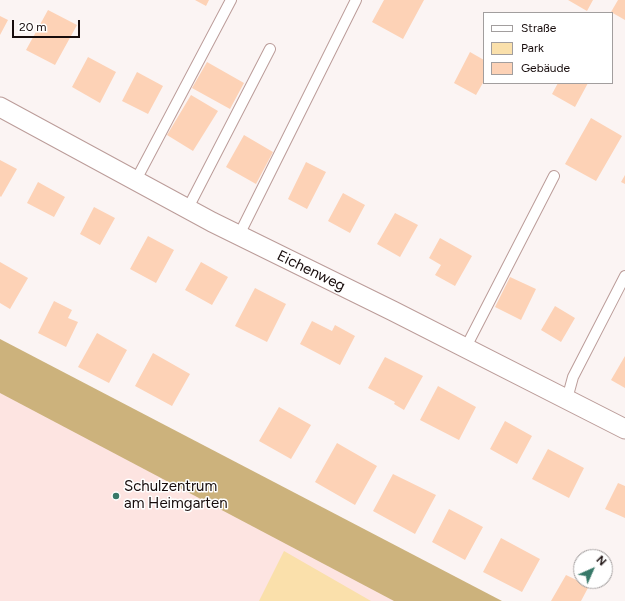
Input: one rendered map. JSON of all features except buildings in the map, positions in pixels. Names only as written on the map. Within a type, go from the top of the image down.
[{"type":"street","name":"Eichenweg","points":[[0,107],[239,235],[393,311],[625,429]]},
{"type":"lane","points":[[136,180],[231,0]]},
{"type":"lane","points":[[239,235],[356,0]]},
{"type":"lane","points":[[188,208],[270,49]]},
{"type":"lane","points":[[466,349],[554,176]]},
{"type":"lane","points":[[567,399],[572,377],[625,276]]},
{"type":"shaded area","points":[[0,339],[502,601],[394,601],[0,393]]},
{"type":"shaded area","name":"Schulzentrum am Heimgarten","points":[[0,366],[419,601],[0,601]]},
{"type":"green space","points":[[284,551],[371,601],[259,601]]},
{"type":"place","name":"Schulzentrum am Heimgarten","points":[[116,496]]}]
